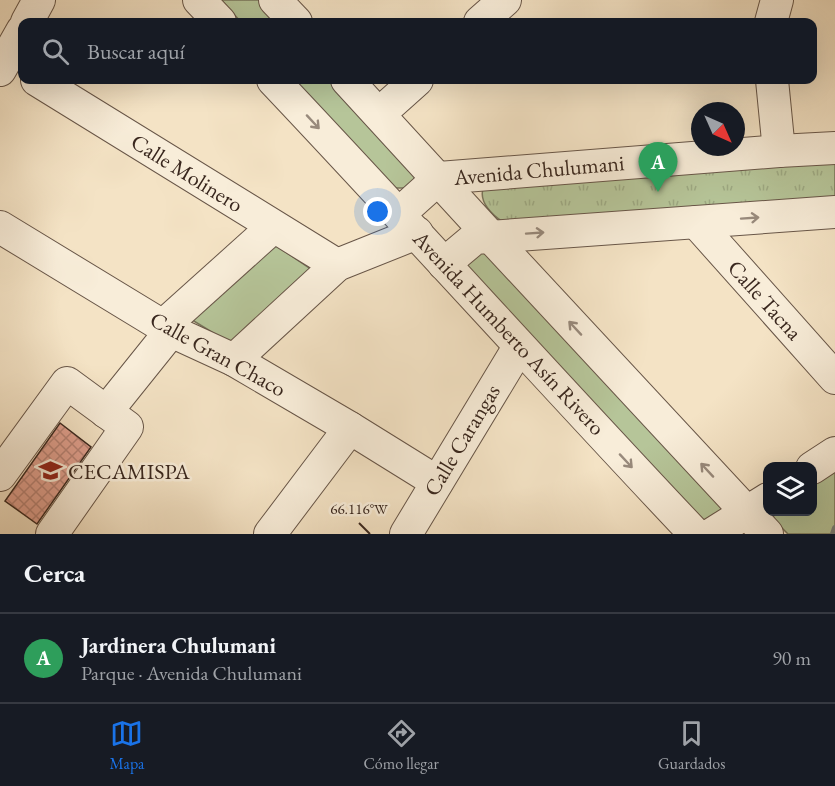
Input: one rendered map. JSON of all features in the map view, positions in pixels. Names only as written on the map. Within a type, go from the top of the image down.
[{"type":"street","points":[[29,18],[39,0]]},
{"type":"street","points":[[199,0],[216,18]]},
{"type":"street","points":[[275,0],[292,18]]},
{"type":"street","points":[[485,18],[505,0]]},
{"type":"street","points":[[772,18],[777,0]]},
{"type":"street","points":[[10,67],[18,43]]},
{"type":"street","name":"Calle Molinero","points":[[43,84],[337,265]]},
{"type":"street","name":"Avenida Humberto Asín Rivero","points":[[277,84],[695,534]]},
{"type":"street","points":[[351,84],[439,178],[489,236],[761,515],[712,534]]},
{"type":"street","points":[[379,114],[413,84]]},
{"type":"street","points":[[772,84],[779,151]]},
{"type":"street","name":"Avenida Chulumani","points":[[337,265],[408,224],[439,178],[835,148]]},
{"type":"street","points":[[444,264],[475,238],[489,236],[835,212]]},
{"type":"street","name":"Calle Tacna","points":[[696,222],[835,378]]},
{"type":"street","name":"Calle Gran Chaco","points":[[0,226],[167,328],[234,360],[437,482]]},
{"type":"street","points":[[106,412],[167,328],[273,227]]},
{"type":"street","points":[[234,360],[337,265]]},
{"type":"street","name":"Calle Carangas","points":[[406,534],[519,347]]},
{"type":"street","points":[[0,475],[67,383],[127,427],[52,534]]},
{"type":"street","points":[[270,534],[350,428]]},
{"type":"street","points":[[817,465],[835,453]]},
{"type":"green space","points":[[221,0],[261,0],[278,18],[237,18]]},
{"type":"green space","points":[[297,84],[337,84],[416,174],[415,180],[406,188],[395,188]]},
{"type":"green space","points":[[835,158],[835,200],[503,222],[487,208],[482,194],[483,189]]},
{"type":"green space","points":[[268,240],[315,272],[236,347],[189,318]]},
{"type":"green space","points":[[482,252],[488,253],[721,506],[722,512],[707,527],[467,267],[468,262]]},
{"type":"green space","points":[[835,465],[835,534],[788,534],[774,520],[774,516],[817,516],[817,478]]},
{"type":"building","name":"CECAMISPA","points":[[60,423],[91,447],[37,524],[5,501]]},
{"type":"waterway","points":[[833,534],[835,528]]},
{"type":"place","name":"Jardinera Chulumani","points":[[658,192]]},
{"type":"place","name":"CECAMISPA","points":[[50,471]]}]
